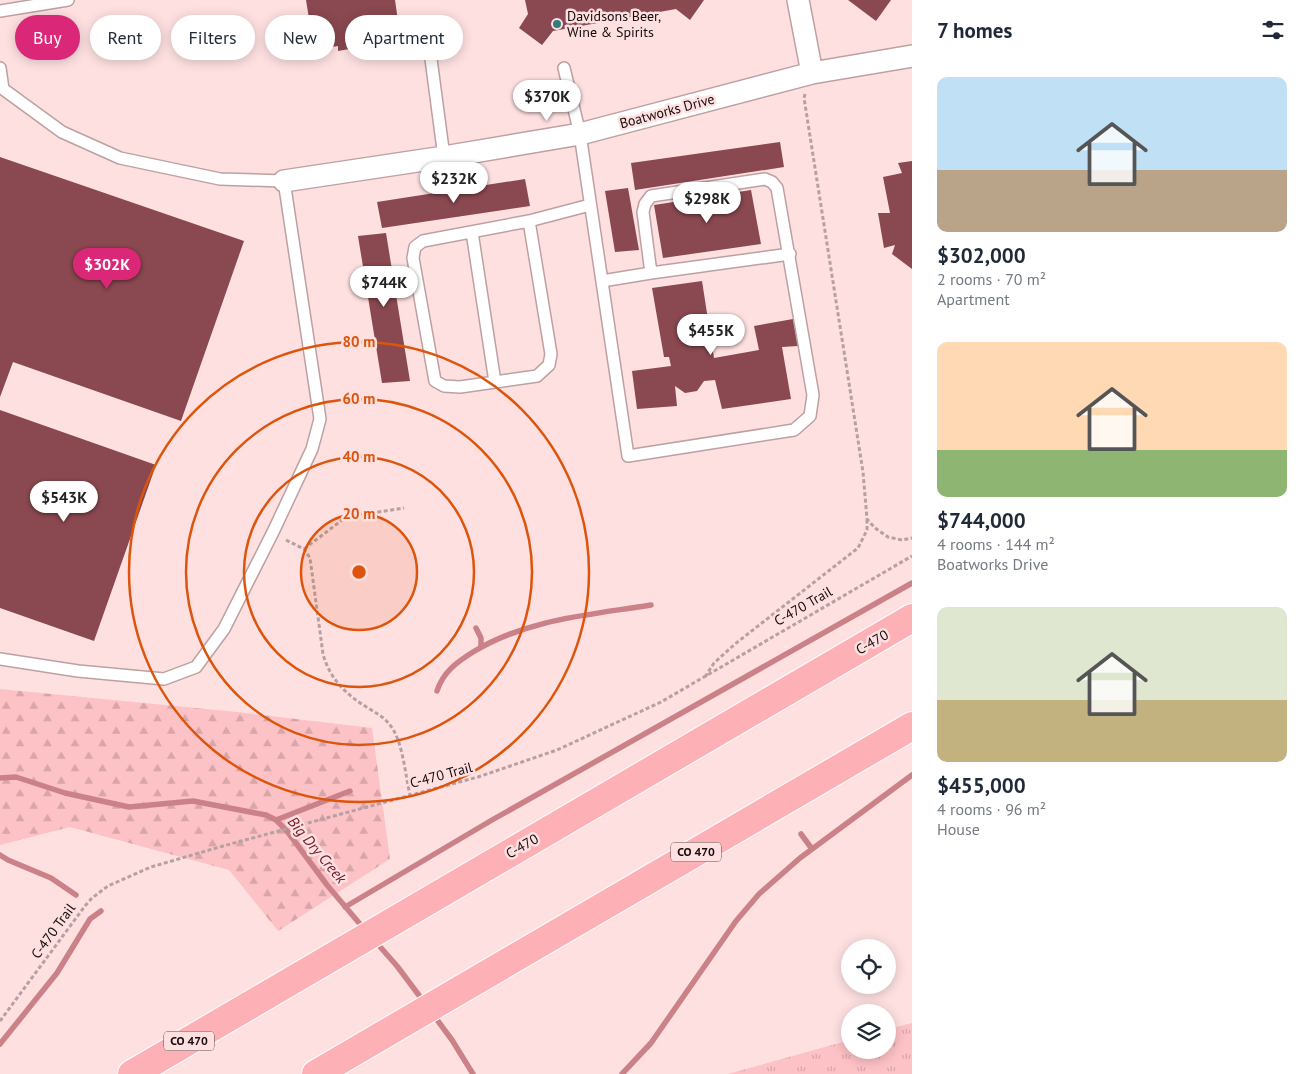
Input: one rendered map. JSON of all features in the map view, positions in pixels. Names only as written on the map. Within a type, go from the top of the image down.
[{"type":"highway","name":"C-470","points":[[132,1074],[912,618]]},
{"type":"highway","name":"CO 470","points":[[316,1074],[912,726]]},
{"type":"street","points":[[798,0],[812,73]]},
{"type":"street","name":"Boatworks Drive","points":[[284,181],[580,134],[812,73],[912,56]]},
{"type":"lane","points":[[0,11],[68,0]]},
{"type":"lane","points":[[431,60],[444,157]]},
{"type":"lane","points":[[0,68],[3,89],[62,132],[120,158],[220,179],[284,181],[320,419],[312,449],[299,479],[224,629],[196,667],[164,680],[78,671],[0,659]]},
{"type":"lane","points":[[564,68],[580,134],[628,456],[794,430],[810,416],[814,395],[777,188],[772,182],[765,179],[651,196],[645,204],[644,212],[650,273]]},
{"type":"lane","points":[[529,221],[551,354],[549,364],[537,376],[460,387],[444,386],[435,381],[414,258],[415,247],[423,240],[529,221],[590,205]]},
{"type":"lane","points":[[472,232],[495,382]]},
{"type":"lane","points":[[602,281],[790,254]]},
{"type":"path","points":[[705,676],[714,663],[735,644],[858,548],[867,530],[864,472],[804,98],[812,73]]},
{"type":"path","points":[[304,549],[346,517],[404,508]]},
{"type":"path","points":[[867,519],[875,528],[888,537],[902,540],[912,538]]},
{"type":"path","points":[[281,538],[304,549],[310,558],[323,654],[327,667],[342,690],[390,725],[397,738],[410,795]]},
{"type":"path","name":"C-470 Trail","points":[[0,1021],[92,898],[108,886],[140,871],[223,846],[484,775],[557,750],[646,710],[912,556]]},
{"type":"green space","points":[[0,689],[237,712],[372,728],[390,859],[278,931],[229,870],[70,827],[0,845]]},
{"type":"green space","points":[[912,1023],[912,1074],[728,1074],[841,1043],[841,1059],[896,1059],[896,1027]]},
{"type":"building","points":[[306,0],[395,0],[397,15],[345,15],[345,50],[338,51],[338,46],[335,46],[335,15],[308,15]]},
{"type":"building","name":"Davidsons Beer, Wine & Spirits","points":[[525,0],[704,0],[690,20],[676,9],[553,31],[542,45],[519,28],[528,14]]},
{"type":"building","points":[[848,0],[891,0],[876,21]]},
{"type":"building","points":[[780,142],[784,167],[635,190],[631,163]]},
{"type":"building","points":[[0,157],[244,241],[181,421],[13,362],[0,397]]},
{"type":"building","points":[[912,161],[912,269],[892,254],[895,245],[884,248],[878,213],[890,213],[883,177],[902,173],[898,163]]},
{"type":"building","points":[[525,179],[530,206],[382,228],[377,202]]},
{"type":"building","points":[[628,188],[639,250],[615,252],[605,191]]},
{"type":"building","points":[[751,190],[761,244],[663,258],[654,205]]},
{"type":"building","points":[[386,233],[410,381],[382,383],[358,236]]},
{"type":"building","points":[[702,281],[714,358],[759,350],[754,326],[793,319],[798,346],[782,347],[791,399],[722,409],[715,380],[704,381],[697,391],[685,393],[675,386],[677,406],[637,409],[632,371],[671,366],[669,357],[664,357],[652,288]]},
{"type":"building","points":[[0,410],[156,465],[94,641],[0,608]]},
{"type":"waterway","points":[[345,907],[492,820],[912,583]]},
{"type":"waterway","points":[[437,691],[443,678],[461,660],[494,641],[515,632],[559,620],[651,605]]},
{"type":"waterway","points":[[476,628],[481,638],[481,647]]},
{"type":"waterway","points":[[622,1074],[651,1043],[736,921],[759,894],[800,858],[912,775]]},
{"type":"waterway","name":"Big Dry Creek","points":[[0,778],[16,777],[65,793],[129,807],[193,801],[266,815],[276,820],[287,831],[327,885],[365,930]]},
{"type":"waterway","points":[[276,820],[350,791]]},
{"type":"waterway","points":[[801,834],[812,849]]},
{"type":"waterway","points":[[0,855],[51,878],[76,895]]},
{"type":"waterway","points":[[0,1044],[57,973],[90,919],[101,911]]},
{"type":"waterway","name":"Big Dry Creek","points":[[375,941],[424,1002]]},
{"type":"waterway","name":"Big Dry Creek","points":[[432,1013],[452,1040],[473,1074]]},
{"type":"place","name":"Davidsons Beer, Wine & Spirits","points":[[557,24]]}]
